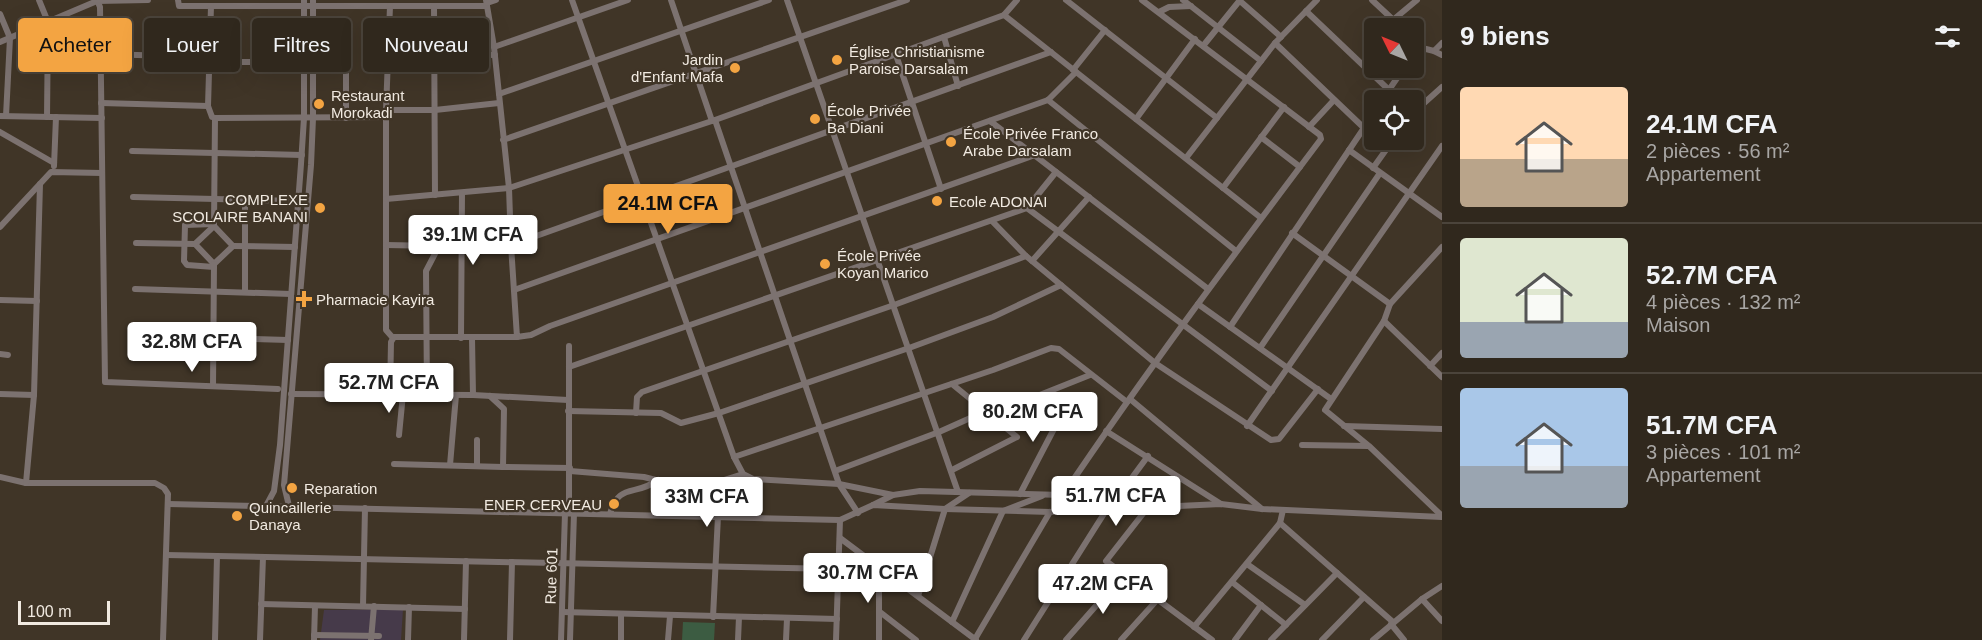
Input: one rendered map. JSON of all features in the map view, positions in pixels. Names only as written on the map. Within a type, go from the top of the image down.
[{"type":"street","points":[[39,0],[46,18]]},
{"type":"street","points":[[57,18],[97,0],[148,0]]},
{"type":"street","points":[[97,0],[100,18]]},
{"type":"street","points":[[178,0],[179,6],[304,3],[374,3],[390,6],[487,3],[496,0]]},
{"type":"street","points":[[573,0],[734,457],[743,474],[753,479],[839,484],[893,495],[920,491],[1047,494],[1117,498],[1149,506]]},
{"type":"street","points":[[494,47],[628,0]]},
{"type":"street","points":[[671,0],[731,166],[839,484],[858,513]]},
{"type":"street","points":[[499,94],[769,0]]},
{"type":"street","points":[[787,0],[958,492]]},
{"type":"street","points":[[503,140],[907,0]]},
{"type":"street","points":[[386,199],[509,188],[713,120],[897,55],[1004,15],[1017,0]]},
{"type":"street","points":[[1066,0],[1217,118]]},
{"type":"street","points":[[1064,495],[1106,431],[1208,289],[1321,139],[1320,135],[1248,79],[1142,0]]},
{"type":"street","points":[[1184,0],[1261,61]]},
{"type":"street","points":[[1203,46],[1240,0],[1281,37]]},
{"type":"street","points":[[1186,159],[1275,42],[1317,0]]},
{"type":"street","points":[[1372,0],[1391,18]]},
{"type":"street","points":[[1395,18],[1417,0]]},
{"type":"street","points":[[487,3],[495,55],[509,188],[517,337]]},
{"type":"street","points":[[211,6],[211,18]]},
{"type":"street","points":[[389,18],[390,6]]},
{"type":"street","points":[[1159,12],[1169,7],[1191,6]]},
{"type":"street","points":[[1306,11],[1389,90],[1397,78]]},
{"type":"street","points":[[0,14],[10,38],[3,116],[102,118]]},
{"type":"street","points":[[1004,15],[1261,218]]},
{"type":"street","points":[[514,290],[1048,100],[1075,71],[1105,30]]},
{"type":"street","points":[[0,42],[18,35]]},
{"type":"street","points":[[944,37],[958,86]]},
{"type":"street","points":[[1136,119],[1195,39]]},
{"type":"street","points":[[1230,327],[1364,128],[1275,42]]},
{"type":"street","points":[[1434,51],[1442,43]]},
{"type":"street","points":[[1424,48],[1442,55]]},
{"type":"street","points":[[511,245],[1051,52]]},
{"type":"street","points":[[489,55],[495,55]]},
{"type":"street","points":[[897,55],[941,189]]},
{"type":"street","points":[[47,72],[47,117]]},
{"type":"street","points":[[101,72],[105,382],[279,389]]},
{"type":"street","points":[[209,72],[208,106],[210,115],[215,118],[386,117]]},
{"type":"street","points":[[266,506],[274,491],[280,445],[302,155],[304,72]]},
{"type":"street","points":[[289,506],[284,484],[313,118],[314,72]]},
{"type":"street","points":[[346,72],[346,118]]},
{"type":"street","points":[[388,72],[386,330],[393,338],[390,394]]},
{"type":"street","points":[[434,72],[435,195]]},
{"type":"street","points":[[1424,103],[1442,87]]},
{"type":"street","points":[[1309,127],[1334,99]]},
{"type":"street","points":[[1048,100],[1236,251]]},
{"type":"street","points":[[101,103],[208,106]]},
{"type":"street","points":[[387,110],[435,110],[500,103]]},
{"type":"street","points":[[1222,188],[1284,107]]},
{"type":"street","points":[[54,172],[56,117]]},
{"type":"street","points":[[215,118],[214,225],[233,246]]},
{"type":"street","points":[[990,121],[1208,289]]},
{"type":"street","points":[[0,132],[54,163]]},
{"type":"street","points":[[1261,137],[1300,167]]},
{"type":"street","points":[[1247,426],[1409,194],[1439,157],[1442,146]]},
{"type":"street","points":[[1348,150],[1442,217]]},
{"type":"street","points":[[1373,168],[1386,150]]},
{"type":"street","points":[[132,151],[302,155]]},
{"type":"street","points":[[393,338],[396,336],[472,338],[531,335],[550,326],[1035,155]]},
{"type":"street","points":[[0,227],[51,172],[102,173]]},
{"type":"street","points":[[569,367],[1027,208],[1056,172]]},
{"type":"street","points":[[1260,348],[1380,172]]},
{"type":"street","points":[[26,483],[34,395],[40,184]]},
{"type":"street","points":[[461,338],[462,193]]},
{"type":"street","points":[[133,196],[298,201]]},
{"type":"street","points":[[1032,261],[1089,197]]},
{"type":"street","points":[[245,200],[245,292]]},
{"type":"street","points":[[1027,208],[1272,391]]},
{"type":"street","points":[[992,221],[1026,256],[1155,363],[1270,440],[1279,440],[1318,389]]},
{"type":"street","points":[[214,225],[185,225],[184,261],[186,265],[214,266],[233,246],[295,247]]},
{"type":"street","points":[[136,243],[195,244],[214,225]]},
{"type":"street","points":[[1292,233],[1390,304]]},
{"type":"street","points":[[195,244],[214,266],[213,386]]},
{"type":"street","points":[[386,245],[439,246],[426,271],[427,394]]},
{"type":"street","points":[[1442,246],[1390,304],[1384,321],[1325,410],[1369,446],[1442,517]]},
{"type":"street","points":[[636,413],[637,397],[642,392],[894,305],[1026,256]]},
{"type":"street","points":[[568,411],[661,413],[681,423],[719,413],[909,348],[993,317],[1061,285]]},
{"type":"street","points":[[135,289],[291,294]]},
{"type":"street","points":[[0,300],[37,301]]},
{"type":"street","points":[[1198,304],[1331,399]]},
{"type":"street","points":[[1384,321],[1442,378]]},
{"type":"street","points":[[134,335],[288,340]]},
{"type":"street","points":[[472,338],[473,395]]},
{"type":"street","points":[[569,346],[569,513]]},
{"type":"street","points":[[734,457],[952,384],[1051,348],[1059,348],[1090,375],[1128,400],[1262,509]]},
{"type":"street","points":[[1430,366],[1442,353]]},
{"type":"street","points":[[0,354],[8,355]]},
{"type":"street","points":[[835,471],[1090,375]]},
{"type":"street","points":[[952,384],[1016,436],[952,470]]},
{"type":"street","points":[[0,394],[34,395]]},
{"type":"street","points":[[291,394],[427,394],[568,400]]},
{"type":"street","points":[[399,435],[403,394]]},
{"type":"street","points":[[450,465],[456,395]]},
{"type":"street","points":[[490,396],[504,409],[503,467]]},
{"type":"street","points":[[1020,494],[1067,404]]},
{"type":"street","points":[[1343,426],[1442,429]]},
{"type":"street","points":[[1106,431],[1221,504]]},
{"type":"street","points":[[477,440],[477,466]]},
{"type":"street","points":[[1302,446],[1369,446]]},
{"type":"street","points":[[1117,498],[1148,456]]},
{"type":"street","points":[[394,464],[570,469],[705,486],[743,474]]},
{"type":"street","points":[[0,477],[26,483],[155,483],[164,488],[168,494],[168,504],[163,640]]},
{"type":"street","points":[[610,514],[614,501],[622,493],[649,486],[658,480]]},
{"type":"street","points":[[918,596],[945,509],[969,492]]},
{"type":"street","points":[[952,622],[1003,511],[1047,494]]},
{"type":"street","points":[[168,504],[840,520],[893,495]]},
{"type":"street","points":[[873,506],[1050,512],[1221,504],[1262,509],[1442,517]]},
{"type":"street","points":[[1149,506],[1107,559],[1107,562],[1212,640]]},
{"type":"street","points":[[363,606],[365,508]]},
{"type":"street","points":[[1024,640],[1107,509]]},
{"type":"street","points":[[1194,627],[1280,523],[1283,510]]},
{"type":"street","points":[[840,538],[975,640],[1050,512]]},
{"type":"street","name":"Rue 601","points":[[561,640],[564,563],[569,513]]},
{"type":"street","name":"Rue 601","points":[[569,513],[572,563],[570,640]]},
{"type":"street","points":[[712,617],[718,516]]},
{"type":"street","points":[[836,640],[840,520]]},
{"type":"street","points":[[1280,523],[1392,623],[1404,640]]},
{"type":"street","points":[[166,555],[839,569]]},
{"type":"street","points":[[214,640],[217,556]]},
{"type":"street","points":[[260,640],[263,557]]},
{"type":"street","points":[[464,640],[466,561]]},
{"type":"street","points":[[510,640],[512,562]]},
{"type":"street","points":[[1246,564],[1305,605]]},
{"type":"street","points":[[879,568],[879,640]]},
{"type":"street","points":[[1271,640],[1337,573]]},
{"type":"street","points":[[1066,640],[1123,575]]},
{"type":"street","points":[[1232,582],[1286,625]]},
{"type":"street","points":[[1372,640],[1422,598],[1442,586]]},
{"type":"street","points":[[1322,640],[1364,597]]},
{"type":"street","points":[[1422,598],[1442,621]]},
{"type":"street","points":[[1121,640],[1157,600]]},
{"type":"street","points":[[261,604],[465,609]]},
{"type":"street","points":[[1235,640],[1261,605]]},
{"type":"street","points":[[315,606],[314,638],[374,637],[374,606]]},
{"type":"street","points":[[408,640],[409,607]]},
{"type":"street","points":[[562,612],[837,619]]},
{"type":"street","points":[[880,612],[914,640]]},
{"type":"street","points":[[621,614],[621,640]]},
{"type":"street","points":[[668,640],[670,616]]},
{"type":"street","points":[[738,640],[740,617]]},
{"type":"street","points":[[786,640],[787,619]]},
{"type":"street","points":[[1199,640],[1204,634]]},
{"type":"shaded area","points":[[403,609],[401,640],[320,640],[324,610]]},
{"type":"green space","points":[[683,622],[715,623],[714,640],[682,640]]},
{"type":"place","name":"Église Christianisme Paroise Darsalam","points":[[837,60]]},
{"type":"place","name":"Jardin d'Enfant Mafa","points":[[735,68]]},
{"type":"place","name":"Restaurant Morokadi","points":[[319,104]]},
{"type":"place","name":"École Privée Ba Diani","points":[[815,119]]},
{"type":"place","name":"École Privée Franco Arabe Darsalam","points":[[951,142]]},
{"type":"place","name":"Ecole ADONAI","points":[[937,201]]},
{"type":"place","name":"COMPLEXE SCOLAIRE BANANI","points":[[320,208]]},
{"type":"place","name":"École Privée Koyan Marico","points":[[825,264]]},
{"type":"place","name":"Pharmacie Kayira","points":[[304,299]]},
{"type":"place","name":"Reparation","points":[[292,488]]},
{"type":"place","name":"ENER CERVEAU","points":[[614,504]]},
{"type":"place","name":"Quincaillerie Danaya","points":[[237,516]]}]
